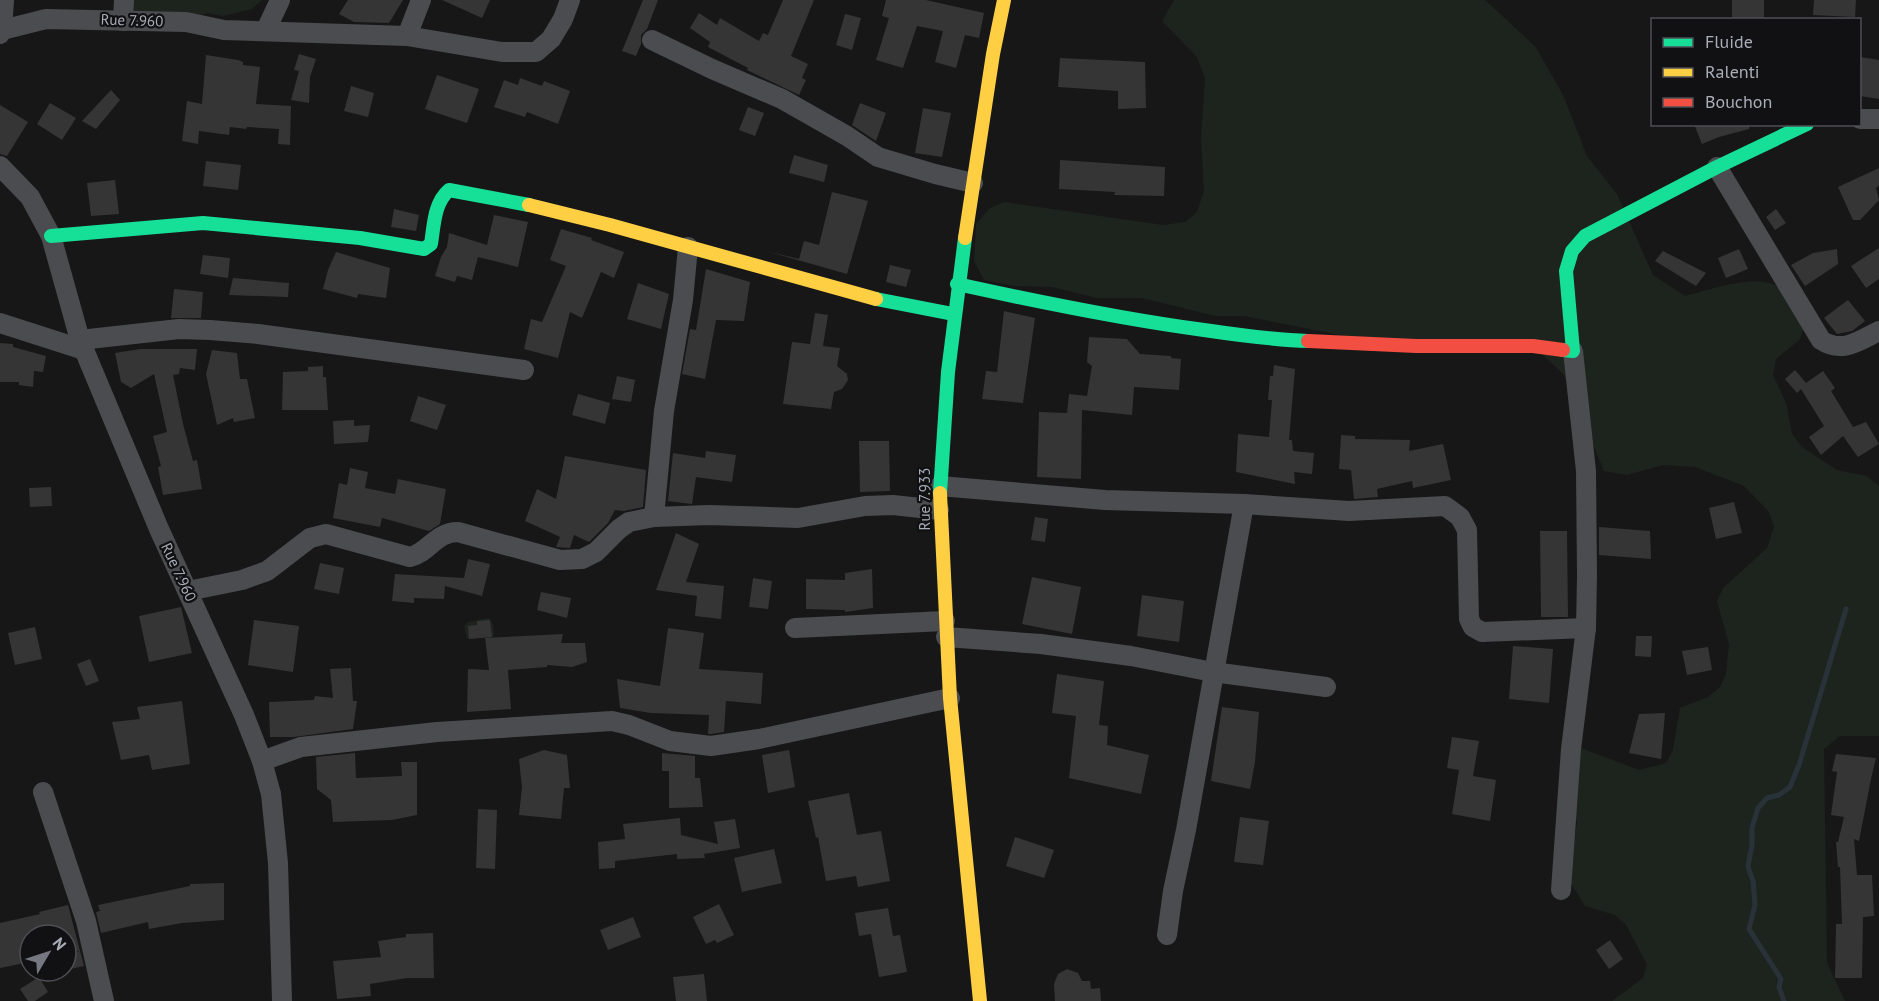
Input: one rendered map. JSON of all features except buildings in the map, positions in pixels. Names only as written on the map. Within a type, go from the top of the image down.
[{"type":"street","points":[[1,32],[4,0]]},
{"type":"street","points":[[123,21],[124,0]]},
{"type":"street","points":[[266,30],[280,0]]},
{"type":"street","points":[[407,36],[421,0]]},
{"type":"street","name":"Rue 7.960","points":[[1,32],[46,19],[186,22],[224,30],[407,36],[502,52],[536,52],[551,39],[563,19],[570,0]]},
{"type":"street","name":"Rue 7.933","points":[[980,1001],[950,698],[939,486],[941,435],[957,284],[1004,0]]},
{"type":"street","points":[[652,39],[712,69],[782,99],[847,136],[878,158],[973,183]]},
{"type":"street","points":[[1861,119],[1879,119]]},
{"type":"street","points":[[1560,890],[1571,749],[1586,628],[1586,471],[1566,271],[1572,251],[1585,236],[1717,167],[1804,126]]},
{"type":"street","name":"Rue 7.960","points":[[0,166],[30,197],[51,236],[82,345],[159,530],[244,716],[262,761],[271,794],[278,864],[282,1001]]},
{"type":"street","points":[[1717,167],[1821,340],[1831,347],[1840,347],[1879,331]]},
{"type":"street","points":[[51,236],[203,223],[360,238],[424,249],[431,244],[439,207],[445,193],[449,190],[561,211],[845,291],[922,310],[953,314]]},
{"type":"street","points":[[654,517],[664,411],[684,292],[688,246]]},
{"type":"street","points":[[957,284],[1055,306],[1160,324],[1276,340],[1428,346],[1533,346],[1573,351]]},
{"type":"street","points":[[0,323],[82,345],[178,330],[210,330],[258,334],[524,370]]},
{"type":"street","points":[[939,486],[1105,500],[1244,504],[1349,511],[1445,506],[1460,517],[1467,530],[1469,619],[1473,627],[1482,632],[1586,628]]},
{"type":"street","points":[[1167,935],[1173,891],[1244,504]]},
{"type":"street","points":[[188,591],[242,580],[267,571],[310,538],[326,534],[410,557],[420,554],[448,532],[458,532],[560,560],[571,560],[582,559],[596,552],[618,529],[629,522],[654,517],[709,515],[798,518],[865,506],[893,505],[939,510]]},
{"type":"street","points":[[795,628],[946,629],[1131,656],[1213,672],[1326,687]]},
{"type":"street","points":[[262,761],[301,747],[437,732],[612,721],[670,741],[711,746],[759,739],[950,698]]},
{"type":"street","points":[[43,792],[86,921],[104,1001]]},
{"type":"shaded area","points":[[123,0],[262,0],[252,9],[223,16],[207,13],[185,21],[125,22]]},
{"type":"shaded area","points":[[1174,0],[1485,0],[1535,46],[1563,95],[1587,156],[1617,194],[1653,275],[1685,296],[1723,286],[1753,282],[1767,282],[1778,286],[1787,294],[1804,328],[1799,340],[1776,359],[1773,375],[1786,403],[1792,434],[1802,447],[1837,470],[1867,476],[1879,486],[1879,736],[1840,736],[1824,749],[1827,963],[1845,1001],[1612,1001],[1643,978],[1647,964],[1626,925],[1615,915],[1585,906],[1570,882],[1569,868],[1577,824],[1573,794],[1581,748],[1639,770],[1666,763],[1673,750],[1680,708],[1708,697],[1720,687],[1726,674],[1729,644],[1717,601],[1723,588],[1767,548],[1774,527],[1769,512],[1744,486],[1695,467],[1663,465],[1627,475],[1604,471],[1564,375],[1542,354],[1345,336],[1244,316],[1215,316],[1142,298],[1097,298],[1052,287],[1014,286],[984,280],[974,261],[976,224],[990,208],[1004,202],[1163,225],[1185,222],[1197,212],[1204,191],[1201,138],[1205,78],[1197,57],[1162,21]]},
{"type":"shaded area","points":[[489,618],[493,624],[494,635],[491,638],[467,638],[464,626],[468,622]]},
{"type":"waterway","points":[[1784,1001],[1779,987],[1781,979],[1749,929],[1755,905],[1753,881],[1748,867],[1752,828],[1758,808],[1767,798],[1779,795],[1790,787],[1799,765],[1846,609]]},
{"type":"traffic: fast","points":[[1563,350],[1573,351],[1566,271],[1572,251],[1585,236],[1717,167],[1803,126]]},
{"type":"traffic: fast","points":[[51,236],[203,223],[360,238],[424,249],[431,244],[440,201],[449,190],[529,205]]},
{"type":"traffic: fast","points":[[940,493],[948,372],[965,238]]},
{"type":"traffic: fast","points":[[957,284],[1142,321],[1282,340],[1308,341]]},
{"type":"traffic: fast","points":[[876,299],[953,314]]},
{"type":"traffic: slow","points":[[965,238],[993,54],[1004,0]]},
{"type":"traffic: slow","points":[[529,205],[610,225],[876,299]]},
{"type":"traffic: slow","points":[[940,493],[950,698],[980,1001]]},
{"type":"traffic: jam","points":[[1308,341],[1416,346],[1533,346],[1563,350]]}]
